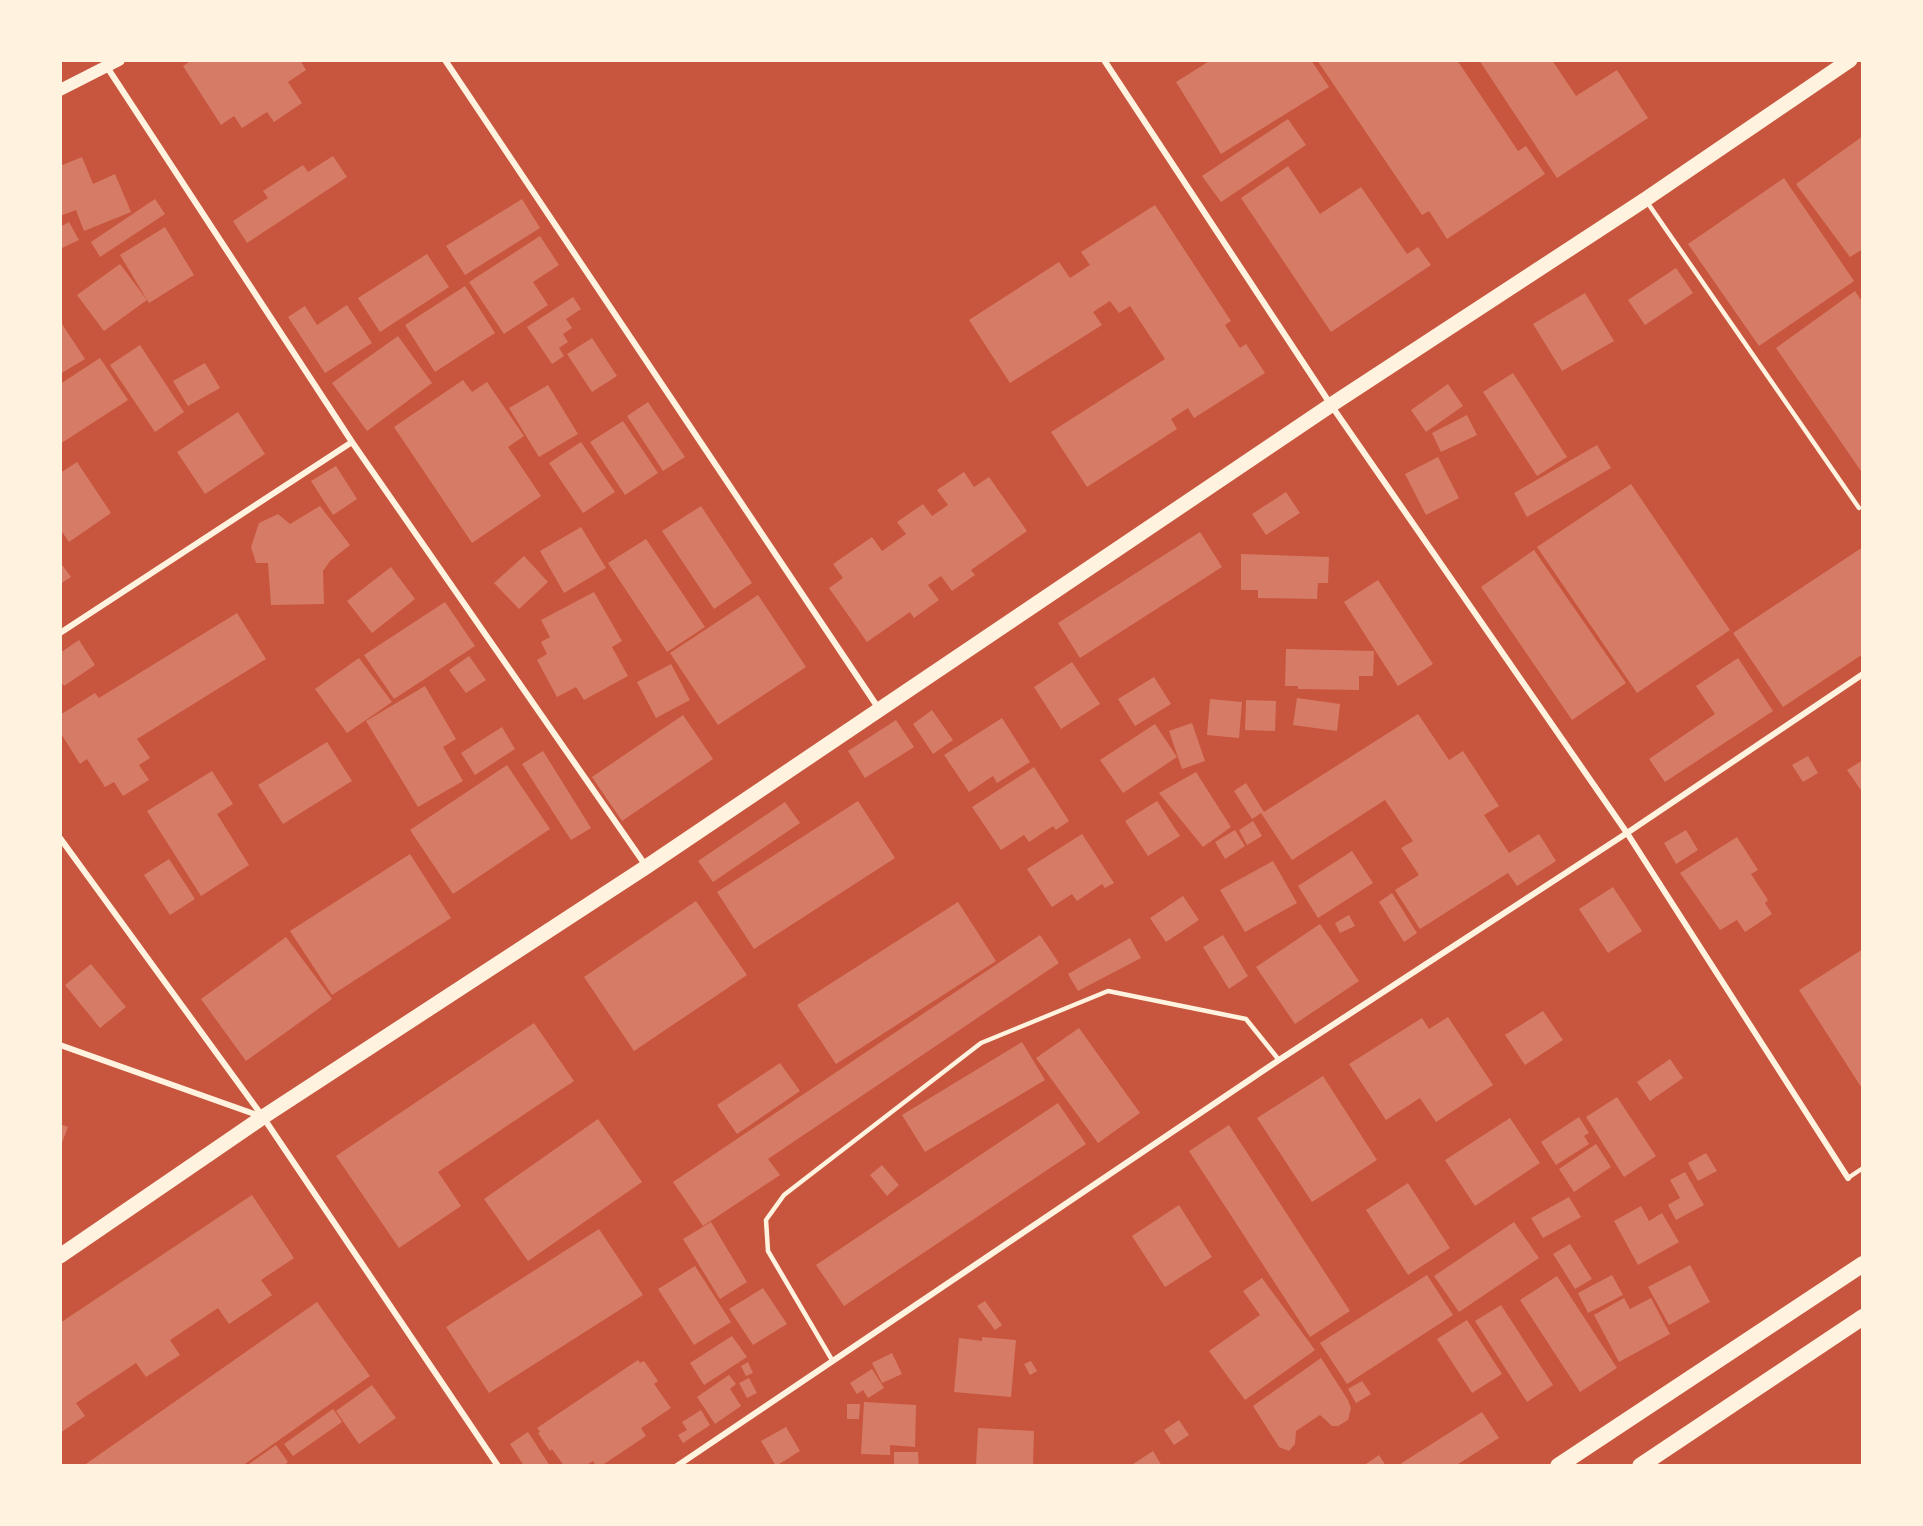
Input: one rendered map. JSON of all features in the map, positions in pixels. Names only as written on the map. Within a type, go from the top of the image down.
[{"type":"highway","points":[[1794,1310],[1863,1251]]},
{"type":"highway","points":[[1558,1466],[1863,1264]]},
{"type":"highway","points":[[1641,1466],[1863,1317]]},
{"type":"main road","points":[[60,90],[119,60]]},
{"type":"main road","points":[[60,1256],[263,1117],[646,867],[1331,405],[1646,199],[1850,60]]},
{"type":"street","points":[[445,60],[879,709]]},
{"type":"street","points":[[1104,60],[1331,405],[1627,834],[1848,1178]]},
{"type":"street","points":[[107,67],[352,442],[646,867]]},
{"type":"street","points":[[60,633],[352,442]]},
{"type":"street","points":[[677,1466],[1279,1060],[1627,834],[1863,674]]},
{"type":"street","points":[[60,837],[263,1117],[498,1466]]},
{"type":"street","points":[[60,1045],[263,1117]]},
{"type":"lane","points":[[1646,199],[1859,508]]},
{"type":"lane","points":[[832,1360],[768,1251],[766,1220],[784,1195],[981,1043],[1108,992],[1246,1019],[1279,1060]]},
{"type":"lane","points":[[1848,1178],[1863,1168]]},
{"type":"building","points":[[192,60],[300,60],[306,70],[288,82],[302,103],[274,122],[267,112],[242,128],[234,116],[221,125],[183,66]]},
{"type":"building","points":[[1211,60],[1311,60],[1329,87],[1221,154],[1176,82]]},
{"type":"building","points":[[1317,60],[1457,60],[1518,151],[1526,146],[1545,174],[1447,239],[1429,211],[1422,215]]},
{"type":"building","points":[[1479,60],[1552,60],[1576,96],[1617,70],[1648,118],[1557,178]]},
{"type":"building","points":[[1288,119],[1306,145],[1221,202],[1202,176]]},
{"type":"building","points":[[1863,136],[1863,249],[1850,257],[1796,184]]},
{"type":"building","points":[[333,156],[347,177],[247,243],[233,221],[268,198],[263,191],[303,165],[308,172]]},
{"type":"building","points":[[82,157],[93,184],[115,174],[131,212],[84,231],[76,210],[60,216],[60,166]]},
{"type":"building","points":[[1288,166],[1320,214],[1361,187],[1407,254],[1418,247],[1431,265],[1331,332],[1241,198]]},
{"type":"building","points":[[1784,178],[1854,281],[1759,346],[1688,244]]},
{"type":"building","points":[[155,199],[165,214],[100,257],[91,242]]},
{"type":"building","points":[[522,199],[540,228],[465,275],[446,246]]},
{"type":"building","points":[[1155,205],[1231,321],[1225,325],[1240,348],[1246,344],[1265,373],[1194,418],[1188,408],[1171,419],[1177,429],[1087,487],[1051,432],[1165,359],[1130,306],[1119,313],[1110,301],[1093,312],[1102,325],[1010,383],[969,320],[1059,262],[1070,278],[1090,265],[1081,252]]},
{"type":"building","points":[[69,222],[79,240],[60,249],[60,227]]},
{"type":"building","points":[[165,227],[194,275],[149,303],[120,255]]},
{"type":"building","points":[[540,236],[559,265],[533,282],[548,305],[504,334],[469,282]]},
{"type":"building","points":[[427,254],[449,287],[380,332],[358,298]]},
{"type":"building","points":[[120,264],[147,300],[104,331],[77,295]]},
{"type":"building","points":[[1676,268],[1693,293],[1645,325],[1628,300]]},
{"type":"building","points":[[465,286],[495,333],[435,372],[405,325]]},
{"type":"building","points":[[1855,291],[1863,303],[1863,474],[1776,348]]},
{"type":"building","points":[[1585,293],[1614,341],[1562,371],[1533,324]]},
{"type":"building","points":[[573,297],[581,309],[566,319],[572,328],[563,334],[568,342],[559,348],[564,356],[552,364],[527,327]]},
{"type":"building","points":[[347,305],[372,343],[325,373],[288,317],[305,306],[317,325]]},
{"type":"building","points":[[60,321],[85,359],[60,374]]},
{"type":"building","points":[[398,336],[432,383],[367,431],[332,383]]},
{"type":"building","points":[[592,338],[617,376],[592,392],[567,354]]},
{"type":"building","points":[[140,345],[184,412],[155,432],[110,365]]},
{"type":"building","points":[[100,358],[128,400],[60,444],[60,384]]},
{"type":"building","points":[[205,363],[220,388],[188,406],[173,381]]},
{"type":"building","points":[[1513,373],[1567,457],[1537,476],[1483,392]]},
{"type":"building","points":[[463,380],[472,392],[487,382],[524,436],[508,447],[541,496],[472,543],[394,427]]},
{"type":"building","points":[[1448,384],[1463,406],[1426,432],[1411,410]]},
{"type":"building","points":[[548,385],[578,434],[539,457],[509,408]]},
{"type":"building","points":[[648,402],[685,457],[663,471],[627,416]]},
{"type":"building","points":[[238,412],[265,454],[205,494],[177,452]]},
{"type":"building","points":[[1467,415],[1477,435],[1441,452],[1432,433]]},
{"type":"building","points":[[623,421],[658,473],[625,495],[590,442]]},
{"type":"building","points":[[581,442],[615,492],[583,513],[549,463]]},
{"type":"building","points":[[1597,445],[1611,468],[1527,517],[1514,493]]},
{"type":"building","points":[[1438,457],[1459,498],[1426,515],[1405,474]]},
{"type":"building","points":[[77,462],[111,513],[69,542],[60,529],[60,473]]},
{"type":"building","points":[[336,466],[357,499],[333,515],[311,481]]},
{"type":"building","points":[[964,472],[974,487],[989,477],[1027,531],[971,570],[975,575],[952,591],[941,576],[928,585],[939,600],[914,618],[910,612],[867,642],[829,588],[843,578],[833,564],[872,537],[882,551],[906,534],[897,522],[923,504],[932,516],[948,505],[937,490]]},
{"type":"building","points":[[1631,484],[1730,630],[1637,693],[1537,547]]},
{"type":"building","points":[[1286,492],[1300,513],[1266,535],[1252,514]]},
{"type":"building","points":[[320,506],[350,545],[330,561],[323,571],[324,604],[271,605],[268,563],[256,563],[251,547],[259,523],[278,514],[290,524]]},
{"type":"building","points":[[701,506],[752,583],[714,609],[662,531]]},
{"type":"building","points":[[581,527],[606,568],[564,593],[540,551]]},
{"type":"building","points":[[1200,532],[1222,567],[1080,658],[1058,623]]},
{"type":"building","points":[[646,539],[705,627],[667,652],[608,563]]},
{"type":"building","points":[[1863,547],[1863,654],[1783,707],[1733,633]]},
{"type":"building","points":[[1534,550],[1626,683],[1572,720],[1481,587]]},
{"type":"building","points":[[1241,554],[1329,557],[1328,583],[1318,583],[1317,599],[1258,598],[1258,590],[1241,590]]},
{"type":"building","points":[[524,556],[548,582],[519,609],[494,583]]},
{"type":"building","points":[[60,562],[71,577],[60,584]]},
{"type":"building","points":[[391,567],[415,599],[372,633],[347,601]]},
{"type":"building","points":[[1378,580],[1433,664],[1398,686],[1344,602]]},
{"type":"building","points":[[594,592],[622,641],[612,647],[628,676],[584,700],[576,687],[557,697],[537,660],[547,654],[541,642],[550,637],[541,620]]},
{"type":"building","points":[[758,595],[806,667],[718,725],[670,653]]},
{"type":"building","points":[[445,602],[475,646],[394,699],[364,655]]},
{"type":"building","points":[[237,613],[266,659],[137,739],[150,758],[139,765],[149,780],[123,796],[114,782],[105,787],[87,759],[80,764],[60,732],[60,722],[63,720],[60,715],[95,693],[99,698]]},
{"type":"building","points":[[79,640],[95,665],[64,686],[60,680],[60,653]]},
{"type":"building","points":[[1286,649],[1374,651],[1373,676],[1359,676],[1359,690],[1298,689],[1298,686],[1285,686]]},
{"type":"building","points":[[469,656],[486,680],[466,693],[449,670]]},
{"type":"building","points":[[359,658],[392,702],[347,733],[315,689]]},
{"type":"building","points":[[1738,658],[1773,711],[1665,782],[1649,759],[1715,714],[1696,686]]},
{"type":"building","points":[[1072,662],[1100,704],[1061,729],[1034,687]]},
{"type":"building","points":[[671,664],[690,700],[656,718],[637,682]]},
{"type":"building","points":[[1154,677],[1171,704],[1135,726],[1118,699]]},
{"type":"building","points":[[425,686],[456,739],[443,747],[463,781],[418,807],[366,721]]},
{"type":"building","points":[[1297,698],[1340,704],[1337,731],[1293,725]]},
{"type":"building","points":[[1210,699],[1242,702],[1239,738],[1207,735]]},
{"type":"building","points":[[1246,700],[1276,701],[1275,731],[1245,730]]},
{"type":"building","points":[[932,710],[953,740],[933,754],[913,724]]},
{"type":"building","points":[[1418,714],[1449,760],[1463,751],[1499,806],[1484,815],[1509,853],[1539,834],[1556,861],[1517,886],[1508,873],[1420,929],[1395,890],[1419,875],[1401,848],[1413,841],[1385,800],[1292,860],[1261,813],[1252,819],[1234,791],[1246,783],[1264,812]]},
{"type":"building","points":[[683,715],[713,759],[622,821],[592,777]]},
{"type":"building","points":[[1002,718],[1030,762],[997,783],[993,776],[969,792],[944,755]]},
{"type":"building","points":[[896,720],[914,747],[865,778],[848,751]]},
{"type":"building","points":[[1192,723],[1205,761],[1182,769],[1169,731]]},
{"type":"building","points":[[1155,724],[1177,757],[1123,793],[1100,760]]},
{"type":"building","points":[[502,727],[515,749],[475,775],[461,753]]},
{"type":"building","points":[[327,742],[352,781],[283,824],[258,785]]},
{"type":"building","points":[[543,751],[591,828],[571,840],[522,764]]},
{"type":"building","points":[[1808,756],[1818,773],[1803,782],[1792,765]]},
{"type":"building","points":[[1863,760],[1863,793],[1847,770]]},
{"type":"building","points":[[507,765],[550,829],[453,894],[410,830]]},
{"type":"building","points":[[1034,767],[1069,821],[1056,830],[1053,826],[1029,842],[1024,835],[1001,850],[972,807]]},
{"type":"building","points":[[212,771],[233,804],[217,814],[249,865],[201,896],[147,811]]},
{"type":"building","points":[[1196,772],[1231,827],[1203,847],[1159,793]]},
{"type":"building","points":[[858,801],[895,858],[754,949],[717,892]]},
{"type":"building","points":[[1157,801],[1180,836],[1148,856],[1125,821]]},
{"type":"building","points":[[785,802],[800,823],[713,882],[698,861]]},
{"type":"building","points":[[1253,821],[1262,836],[1247,845],[1239,830]]},
{"type":"building","points":[[1235,830],[1245,846],[1225,859],[1215,842]]},
{"type":"building","points":[[1686,830],[1698,850],[1676,864],[1664,843]]},
{"type":"building","points":[[1082,834],[1114,883],[1105,888],[1102,884],[1077,901],[1072,894],[1052,907],[1027,869]]},
{"type":"building","points":[[1737,837],[1758,870],[1751,874],[1768,900],[1765,903],[1772,914],[1745,932],[1737,920],[1720,930],[1680,873]]},
{"type":"building","points":[[1352,851],[1373,883],[1318,918],[1298,886]]},
{"type":"building","points":[[410,854],[451,918],[332,995],[290,931]]},
{"type":"building","points":[[169,859],[195,899],[170,915],[144,875]]},
{"type":"building","points":[[1273,861],[1297,903],[1245,932],[1220,890]]},
{"type":"building","points":[[1613,887],[1642,931],[1608,953],[1579,909]]},
{"type":"building","points":[[1392,893],[1417,933],[1404,942],[1379,902]]},
{"type":"building","points":[[1183,896],[1199,920],[1166,942],[1150,918]]},
{"type":"building","points":[[696,901],[747,975],[634,1051],[584,977]]},
{"type":"building","points":[[958,902],[996,961],[836,1064],[797,1005]]},
{"type":"building","points":[[1349,915],[1355,926],[1340,933],[1335,923]]},
{"type":"building","points":[[1320,924],[1359,981],[1295,1024],[1256,967]]},
{"type":"building","points":[[1040,935],[1059,963],[768,1159],[780,1175],[703,1226],[673,1182]]},
{"type":"building","points":[[1223,935],[1248,976],[1229,989],[1203,947]]},
{"type":"building","points":[[286,937],[332,999],[246,1061],[201,999]]},
{"type":"building","points":[[1130,938],[1141,958],[1078,991],[1068,974]]},
{"type":"building","points":[[1863,949],[1863,1090],[1799,990]]},
{"type":"building","points":[[91,964],[126,1007],[100,1028],[65,985]]},
{"type":"building","points":[[1543,1011],[1563,1040],[1525,1065],[1505,1035]]},
{"type":"building","points":[[1448,1017],[1493,1085],[1436,1122],[1420,1098],[1386,1120],[1349,1064],[1422,1018],[1429,1029]]},
{"type":"building","points":[[534,1023],[574,1081],[438,1172],[461,1206],[399,1248],[336,1156]]},
{"type":"building","points":[[1079,1028],[1140,1113],[1098,1143],[1036,1058]]},
{"type":"building","points":[[1022,1042],[1045,1080],[925,1152],[902,1115]]},
{"type":"building","points":[[1670,1059],[1683,1078],[1650,1101],[1637,1082]]},
{"type":"building","points":[[780,1063],[800,1091],[737,1134],[717,1105]]},
{"type":"building","points":[[1323,1076],[1377,1160],[1312,1202],[1257,1118]]},
{"type":"building","points":[[1617,1097],[1656,1156],[1624,1177],[1586,1117]]},
{"type":"building","points":[[1058,1103],[1086,1144],[844,1306],[816,1265]]},
{"type":"building","points":[[1579,1117],[1589,1133],[1584,1136],[1589,1144],[1556,1165],[1541,1142]]},
{"type":"building","points":[[1510,1118],[1540,1163],[1475,1206],[1445,1160]]},
{"type":"building","points":[[598,1119],[642,1182],[528,1261],[484,1199]]},
{"type":"building","points":[[60,1124],[68,1127],[60,1148]]},
{"type":"building","points":[[1229,1125],[1350,1311],[1310,1337],[1189,1151]]},
{"type":"building","points":[[1596,1144],[1611,1167],[1574,1192],[1559,1169]]},
{"type":"building","points":[[1706,1153],[1717,1171],[1698,1181],[1688,1163]]},
{"type":"building","points":[[882,1165],[899,1185],[887,1196],[870,1175]]},
{"type":"building","points":[[1685,1172],[1704,1205],[1676,1220],[1668,1205],[1680,1198],[1670,1180]]},
{"type":"building","points":[[1408,1183],[1450,1248],[1408,1275],[1366,1210]]},
{"type":"building","points":[[252,1195],[294,1258],[261,1280],[272,1295],[229,1324],[218,1308],[170,1340],[180,1355],[146,1377],[136,1363],[76,1403],[85,1416],[60,1433],[60,1323]]},
{"type":"building","points":[[1569,1197],[1581,1217],[1543,1238],[1531,1218]]},
{"type":"building","points":[[1179,1205],[1212,1257],[1165,1287],[1132,1236]]},
{"type":"building","points":[[1641,1206],[1649,1221],[1662,1213],[1679,1242],[1638,1265],[1614,1221]]},
{"type":"building","points":[[711,1222],[747,1282],[720,1299],[683,1239]]},
{"type":"building","points":[[1514,1222],[1539,1258],[1459,1312],[1434,1276]]},
{"type":"building","points":[[599,1229],[643,1295],[489,1393],[446,1327]]},
{"type":"building","points":[[1570,1244],[1592,1279],[1575,1289],[1553,1254]]},
{"type":"building","points":[[1690,1265],[1710,1302],[1669,1325],[1648,1287]]},
{"type":"building","points":[[695,1266],[731,1322],[694,1345],[658,1289]]},
{"type":"building","points":[[1427,1275],[1453,1315],[1347,1384],[1320,1343]]},
{"type":"building","points":[[1612,1275],[1623,1295],[1588,1313],[1578,1293]]},
{"type":"building","points":[[1557,1276],[1617,1368],[1580,1392],[1520,1300]]},
{"type":"building","points":[[1262,1278],[1315,1350],[1245,1400],[1209,1351],[1260,1315],[1243,1291]]},
{"type":"building","points":[[763,1288],[787,1324],[753,1345],[729,1309]]},
{"type":"building","points":[[1624,1298],[1630,1309],[1651,1298],[1670,1334],[1619,1362],[1594,1315]]},
{"type":"building","points":[[985,1301],[1002,1325],[995,1330],[977,1306]]},
{"type":"building","points":[[317,1302],[370,1376],[242,1466],[83,1466]]},
{"type":"building","points":[[1501,1305],[1553,1385],[1527,1402],[1475,1321]]},
{"type":"building","points":[[1467,1320],[1502,1374],[1472,1393],[1437,1339]]},
{"type":"building","points":[[732,1336],[747,1357],[704,1385],[690,1363]]},
{"type":"building","points":[[982,1337],[1016,1340],[1011,1397],[954,1392],[959,1338],[982,1341]]},
{"type":"building","points":[[892,1353],[902,1374],[882,1383],[872,1363]]},
{"type":"building","points":[[1321,1358],[1348,1400],[1351,1408],[1348,1420],[1338,1426],[1332,1426],[1320,1415],[1296,1431],[1295,1444],[1289,1451],[1279,1447],[1253,1406]]},
{"type":"building","points":[[638,1360],[640,1363],[644,1361],[658,1381],[654,1384],[671,1408],[641,1428],[646,1436],[601,1466],[596,1466],[593,1461],[585,1466],[564,1466],[552,1449],[550,1451],[537,1428]]},
{"type":"building","points":[[1031,1361],[1037,1371],[1030,1375],[1024,1364]]},
{"type":"building","points":[[748,1362],[753,1373],[746,1376],[741,1366]]},
{"type":"building","points":[[872,1369],[884,1388],[868,1398],[863,1390],[857,1394],[850,1383]]},
{"type":"building","points":[[729,1375],[736,1384],[730,1389],[741,1406],[715,1424],[697,1397]]},
{"type":"building","points":[[749,1378],[757,1393],[747,1398],[739,1383]]},
{"type":"building","points":[[1362,1381],[1371,1394],[1356,1403],[1348,1389]]},
{"type":"building","points":[[372,1385],[396,1418],[359,1444],[336,1411]]},
{"type":"building","points":[[864,1402],[916,1405],[915,1447],[890,1445],[890,1455],[861,1454]]},
{"type":"building","points":[[847,1404],[860,1404],[859,1419],[847,1419]]},
{"type":"building","points":[[333,1409],[342,1422],[293,1456],[284,1444]]},
{"type":"building","points":[[701,1410],[710,1425],[683,1443],[678,1435],[687,1430],[682,1422]]},
{"type":"building","points":[[1482,1412],[1499,1438],[1455,1466],[1397,1466]]},
{"type":"building","points":[[1179,1420],[1189,1435],[1174,1445],[1164,1430]]},
{"type":"building","points":[[786,1427],[800,1451],[776,1466],[761,1441]]},
{"type":"building","points":[[978,1428],[1034,1431],[1033,1466],[976,1466]]},
{"type":"building","points":[[528,1432],[550,1466],[524,1466],[510,1444]]},
{"type":"building","points":[[276,1445],[288,1462],[283,1466],[246,1466]]},
{"type":"building","points":[[1153,1451],[1162,1466],[1130,1466]]},
{"type":"building","points":[[894,1452],[918,1452],[919,1466],[894,1466]]},
{"type":"building","points":[[1379,1455],[1386,1466],[1363,1466]]}]
